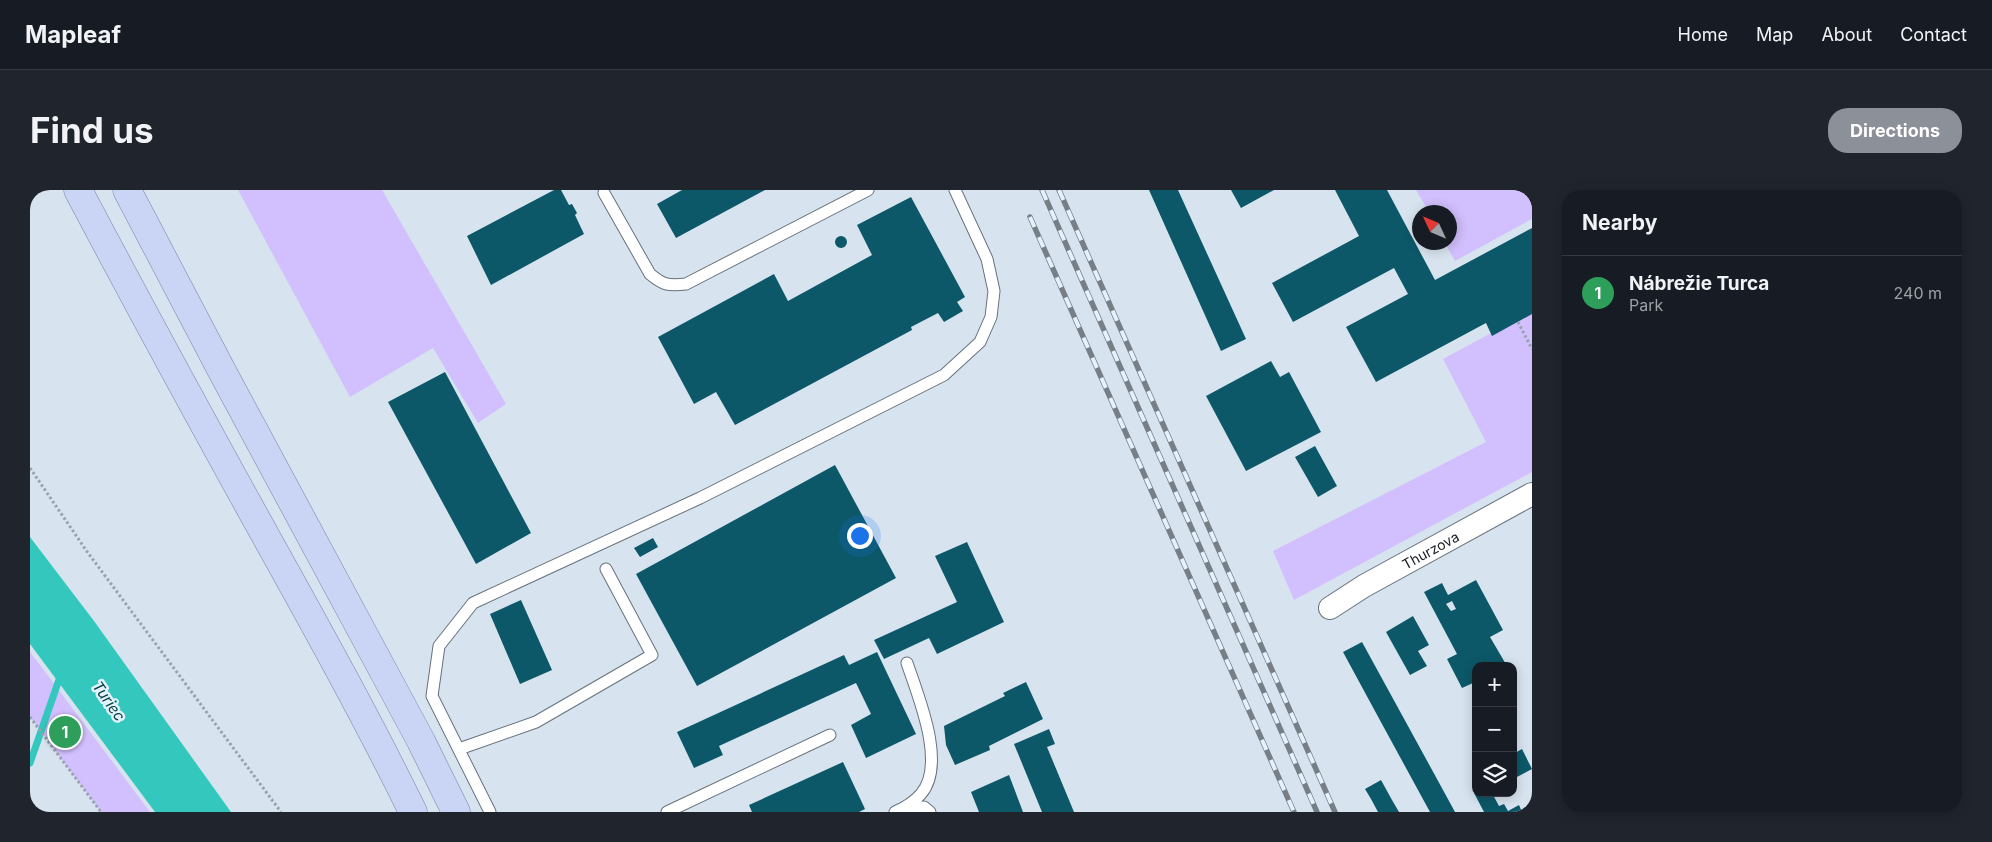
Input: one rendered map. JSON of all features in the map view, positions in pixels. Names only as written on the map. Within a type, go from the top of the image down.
[{"type":"main road","points":[[78,190],[173,369],[321,636],[387,759],[413,812]]},
{"type":"main road","points":[[127,190],[421,741],[456,812]]},
{"type":"street","name":"Thurzova","points":[[1330,608],[1364,586],[1532,494]]},
{"type":"lane","points":[[605,191],[650,274],[661,284],[673,286],[686,284],[868,190]]},
{"type":"lane","points":[[490,812],[432,696],[439,646],[473,603],[700,498],[944,375],[980,342],[991,317],[994,291],[987,259],[955,190]]},
{"type":"lane","points":[[459,749],[536,722],[652,655],[606,570]]},
{"type":"lane","points":[[899,810],[921,794],[930,776],[931,758],[925,716],[907,663]]},
{"type":"lane","points":[[667,812],[830,735]]},
{"type":"lane","points":[[899,810],[924,807],[930,812]]},
{"type":"path","points":[[1518,322],[1532,349]]},
{"type":"path","points":[[30,468],[88,553],[281,812]]},
{"type":"path","points":[[30,718],[101,812]]},
{"type":"shaded area","points":[[238,190],[382,190],[506,404],[478,423],[433,348],[350,397]]},
{"type":"shaded area","points":[[1416,190],[1532,190],[1532,219],[1455,261],[1449,250],[1457,250],[1457,205],[1425,205]]},
{"type":"shaded area","points":[[1532,311],[1532,472],[1294,600],[1273,551],[1486,442],[1443,359]]},
{"type":"shaded area","points":[[30,652],[150,812],[101,812],[30,717]]},
{"type":"water","name":"Turiec","points":[[30,537],[94,621],[231,812],[155,812],[30,644]]},
{"type":"building","points":[[554,190],[561,190],[569,205],[572,204],[584,234],[491,285],[467,236]]},
{"type":"building","points":[[682,190],[765,190],[676,238],[657,204]]},
{"type":"building","points":[[1149,190],[1178,190],[1246,339],[1221,351]]},
{"type":"building","points":[[1231,190],[1274,190],[1241,208]]},
{"type":"building","points":[[1335,190],[1387,190],[1412,237],[1412,250],[1419,250],[1435,280],[1532,228],[1532,314],[1492,336],[1486,323],[1376,382],[1346,327],[1408,294],[1394,268],[1293,322],[1272,283],[1359,236]]},
{"type":"building","points":[[911,197],[965,297],[957,302],[963,311],[944,322],[938,313],[911,327],[912,330],[735,425],[716,392],[694,404],[658,337],[774,274],[788,301],[872,255],[857,225]]},
{"type":"building","points":[[841,236],[847,242],[841,248],[835,242]]},
{"type":"building","points":[[1271,361],[1280,377],[1289,372],[1321,432],[1246,471],[1206,396]]},
{"type":"building","points":[[445,372],[531,533],[476,564],[388,402]]},
{"type":"building","points":[[1315,446],[1337,486],[1318,497],[1295,457]]},
{"type":"building","points":[[835,465],[896,578],[697,686],[636,574]]},
{"type":"building","points":[[653,538],[658,547],[640,557],[634,548]]},
{"type":"building","points":[[967,542],[1004,622],[937,654],[929,638],[884,659],[874,640],[957,602],[935,556]]},
{"type":"building","points":[[1476,580],[1503,630],[1490,637],[1505,662],[1472,662],[1472,683],[1462,688],[1447,659],[1457,654],[1424,592],[1442,583],[1448,595]],"holes":[[[1452,601],[1456,609],[1451,611],[1446,604]]]},
{"type":"building","points":[[521,600],[552,670],[520,684],[490,614]]},
{"type":"building","points":[[1413,616],[1429,645],[1418,651],[1427,666],[1410,675],[1386,632]]},
{"type":"building","points":[[1362,642],[1455,812],[1430,812],[1343,652]]},
{"type":"building","points":[[877,652],[916,734],[866,758],[851,725],[871,714],[856,683],[719,746],[723,755],[694,768],[677,732],[844,655],[849,665]]},
{"type":"building","points":[[1026,682],[1043,719],[989,746],[990,750],[955,765],[946,745],[944,726],[1005,696],[1003,693]]},
{"type":"building","points":[[1049,729],[1055,744],[1047,747],[1074,812],[1042,812],[1014,744]]},
{"type":"building","points":[[1522,749],[1532,769],[1517,777],[1517,752]]},
{"type":"building","points":[[843,762],[865,809],[859,812],[752,812],[749,805]]},
{"type":"building","points":[[1009,775],[1023,812],[979,812],[971,792]]},
{"type":"building","points":[[1381,780],[1399,812],[1378,812],[1365,789]]},
{"type":"building","points":[[1476,797],[1494,797],[1499,806],[1504,804],[1508,811],[1519,805],[1522,812],[1484,812]]},
{"type":"waterway","points":[[30,763],[61,674]]},
{"type":"railway","points":[[1042,190],[1317,812]]},
{"type":"railway","points":[[1059,190],[1335,812]]},
{"type":"railway","points":[[1030,217],[1294,812]]},
{"type":"place","name":"Nábrežie Turca","points":[[65,732]]}]
